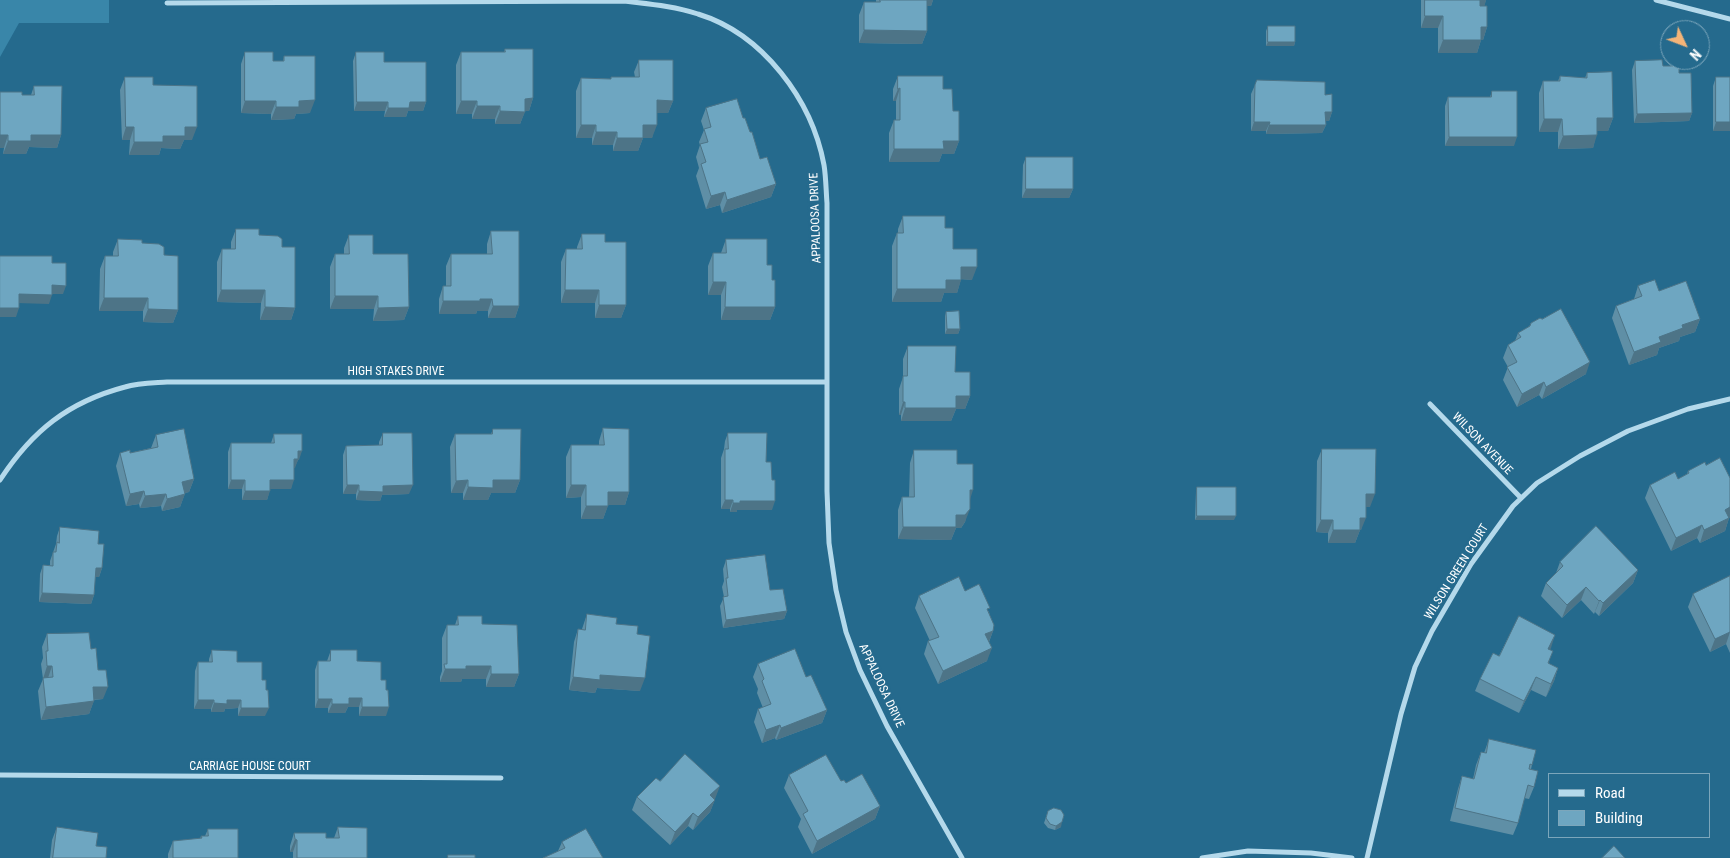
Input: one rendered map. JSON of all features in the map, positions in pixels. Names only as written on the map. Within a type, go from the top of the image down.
[{"type":"street","name":"APPALOOSA DRIVE","points":[[167,3],[624,0],[670,6],[700,14],[730,27],[756,47],[778,69],[801,103],[815,134],[824,165],[827,203],[827,491],[829,543],[836,590],[846,632],[860,670],[887,726],[962,858]]},
{"type":"street","points":[[1656,0],[1730,19]]},
{"type":"street","name":"HIGH STAKES DRIVE","points":[[0,480],[13,460],[39,431],[63,412],[126,386],[167,382],[827,382]]},
{"type":"street","name":"WILSON GREEN COURT","points":[[1367,858],[1401,714],[1415,667],[1432,631],[1471,564],[1513,506],[1537,483],[1580,456],[1628,431],[1688,409],[1730,399]]},
{"type":"street","name":"WILSON AVENUE","points":[[1430,404],[1521,498]]},
{"type":"street","name":"CARRIAGE HOUSE COURT","points":[[0,775],[501,778]]},
{"type":"street","points":[[1202,858],[1248,851],[1311,853],[1352,858]]},
{"type":"shaded area","points":[[0,0],[109,0],[109,23],[19,23],[0,57]]},
{"type":"building","points":[[880,0],[927,0],[927,31],[864,30],[864,2],[880,2]]},
{"type":"building","points":[[1425,0],[1480,0],[1480,6],[1487,6],[1487,27],[1481,27],[1481,40],[1443,40],[1443,16],[1425,16]]},
{"type":"building","points":[[1268,26],[1295,26],[1295,42],[1268,42]]},
{"type":"building","points":[[505,49],[533,49],[533,98],[525,99],[525,112],[500,111],[500,106],[477,106],[477,101],[461,101],[461,52],[505,52]]},
{"type":"building","points":[[245,52],[273,52],[273,61],[284,61],[284,56],[315,56],[315,100],[299,101],[299,107],[276,107],[276,101],[245,101]]},
{"type":"building","points":[[356,52],[384,52],[384,62],[426,62],[426,102],[410,102],[409,108],[388,108],[388,102],[357,102]]},
{"type":"building","points":[[639,60],[673,60],[673,101],[657,100],[657,125],[643,125],[643,138],[617,138],[617,132],[596,132],[596,125],[581,125],[581,78],[611,79],[611,77],[639,77]]},
{"type":"building","points":[[1660,60],[1660,70],[1679,70],[1679,73],[1691,73],[1692,113],[1637,114],[1635,61]]},
{"type":"building","points":[[1612,72],[1613,118],[1597,118],[1597,135],[1563,136],[1562,119],[1544,119],[1543,81],[1560,81],[1560,76],[1587,78],[1587,73]]},
{"type":"building","points":[[898,76],[943,76],[943,89],[952,89],[953,111],[959,111],[959,141],[943,141],[944,149],[894,149],[894,120],[900,120]]},
{"type":"building","points":[[125,77],[153,77],[153,85],[197,86],[197,127],[185,127],[185,136],[163,136],[163,142],[134,142],[134,127],[126,127]]},
{"type":"building","points":[[1716,77],[1730,77],[1730,122],[1716,122]]},
{"type":"building","points":[[1257,80],[1325,82],[1325,95],[1332,94],[1332,112],[1325,112],[1326,125],[1269,125],[1270,122],[1254,122],[1255,85]]},
{"type":"building","points":[[34,86],[62,86],[61,135],[31,135],[31,141],[8,141],[8,135],[0,135],[0,92],[22,92],[22,95],[34,95]]},
{"type":"building","points":[[1492,91],[1517,91],[1517,137],[1449,137],[1448,97],[1491,97]]},
{"type":"building","points":[[737,99],[743,118],[745,118],[750,132],[752,132],[760,159],[767,157],[776,184],[727,200],[725,192],[711,196],[701,164],[706,162],[700,144],[708,142],[704,129],[711,127],[706,108]]},
{"type":"building","points":[[1026,157],[1073,157],[1073,189],[1026,189]]},
{"type":"building","points":[[903,216],[945,216],[945,228],[953,228],[953,249],[977,249],[977,267],[961,267],[961,280],[946,280],[946,289],[897,289],[897,233],[903,233]]},
{"type":"building","points":[[236,229],[259,229],[259,235],[278,236],[282,239],[282,247],[295,247],[295,308],[265,307],[265,290],[221,290],[222,249],[235,249]]},
{"type":"building","points":[[491,231],[519,231],[519,306],[493,306],[492,299],[480,299],[480,301],[443,301],[443,286],[451,286],[451,254],[492,254]]},
{"type":"building","points":[[582,234],[605,234],[605,242],[626,242],[626,305],[599,305],[599,290],[565,290],[566,249],[582,249]]},
{"type":"building","points":[[349,235],[373,235],[373,254],[408,254],[409,307],[378,308],[378,296],[335,296],[335,254],[349,254]]},
{"type":"building","points":[[118,239],[142,240],[142,243],[159,244],[164,247],[164,255],[178,256],[178,310],[148,309],[148,298],[104,298],[105,256],[118,256]]},
{"type":"building","points":[[726,239],[767,239],[767,265],[772,265],[772,280],[775,280],[775,307],[725,307],[726,282],[713,282],[713,253],[726,253]]},
{"type":"building","points":[[0,256],[52,256],[52,263],[66,263],[66,286],[52,285],[52,295],[19,294],[19,308],[0,308]]},
{"type":"building","points":[[1655,280],[1659,291],[1686,281],[1700,319],[1682,325],[1683,328],[1659,337],[1661,342],[1634,352],[1616,306],[1642,296],[1638,286]]},
{"type":"building","points":[[1561,309],[1590,362],[1546,387],[1544,382],[1522,394],[1507,367],[1517,362],[1508,345],[1521,337],[1518,333],[1530,326],[1531,323]]},
{"type":"building","points":[[959,311],[960,329],[947,329],[946,312]]},
{"type":"building","points":[[908,346],[956,346],[955,372],[970,372],[970,396],[956,396],[956,408],[905,408],[905,402],[903,402],[903,376],[907,376]]},
{"type":"building","points":[[603,428],[629,429],[629,492],[608,492],[608,506],[586,506],[586,485],[571,485],[571,445],[604,445]]},
{"type":"building","points":[[184,429],[194,479],[182,482],[185,494],[167,499],[166,494],[145,496],[144,491],[130,494],[120,453],[130,450],[130,453],[158,447],[156,435]]},
{"type":"building","points":[[493,429],[521,429],[520,480],[493,480],[493,488],[468,487],[468,480],[456,481],[455,434],[492,434]]},
{"type":"building","points":[[383,433],[412,433],[413,485],[383,486],[383,492],[359,491],[359,485],[347,485],[346,446],[382,445]]},
{"type":"building","points":[[728,433],[767,433],[766,462],[771,462],[772,480],[775,480],[775,501],[740,501],[740,503],[733,503],[733,500],[725,500],[725,449],[728,449]]},
{"type":"building","points":[[274,434],[302,434],[302,451],[298,451],[298,459],[294,459],[294,480],[270,480],[270,491],[245,491],[245,480],[231,480],[231,443],[274,443]]},
{"type":"building","points":[[1322,449],[1376,449],[1375,494],[1366,494],[1366,518],[1360,518],[1360,530],[1333,530],[1333,520],[1321,520]]},
{"type":"building","points":[[914,450],[957,450],[957,464],[973,464],[973,490],[970,490],[970,509],[965,515],[956,515],[956,527],[903,527],[902,497],[914,497]]},
{"type":"building","points":[[1720,458],[1730,478],[1730,507],[1725,510],[1729,518],[1704,530],[1702,525],[1676,538],[1650,485],[1675,472],[1678,479],[1705,462],[1706,465]]},
{"type":"building","points":[[1197,487],[1236,487],[1236,516],[1197,516]]},
{"type":"building","points":[[1596,526],[1638,570],[1603,603],[1586,587],[1567,605],[1546,583],[1563,566],[1560,562]]},
{"type":"building","points":[[60,527],[99,531],[98,544],[104,544],[102,568],[96,568],[94,595],[42,593],[43,565],[53,566],[53,552],[56,552],[57,542],[59,543]]},
{"type":"building","points":[[765,555],[770,590],[783,589],[787,611],[726,620],[723,597],[728,596],[726,560]]},
{"type":"building","points":[[1730,576],[1730,632],[1715,639],[1693,594]]},
{"type":"building","points":[[959,577],[965,591],[979,584],[990,608],[987,609],[994,625],[993,631],[985,634],[992,648],[943,671],[928,641],[939,637],[919,596]]},
{"type":"building","points":[[587,614],[617,618],[616,624],[638,626],[637,634],[650,636],[645,678],[600,675],[600,680],[573,677],[578,629],[585,630]]},
{"type":"building","points":[[458,616],[482,616],[482,624],[517,625],[519,674],[491,674],[491,666],[466,666],[466,669],[445,669],[444,664],[447,664],[447,625],[458,625]]},
{"type":"building","points":[[1519,616],[1555,635],[1548,649],[1553,651],[1548,663],[1558,668],[1551,684],[1536,677],[1524,701],[1480,679],[1493,653],[1499,656]]},
{"type":"building","points":[[89,633],[91,649],[96,648],[98,670],[106,670],[108,687],[93,687],[94,701],[46,707],[43,678],[53,677],[52,666],[47,666],[47,634]]},
{"type":"building","points":[[795,649],[806,677],[811,675],[827,710],[781,728],[780,725],[766,730],[758,709],[771,704],[758,664]]},
{"type":"building","points":[[212,650],[237,651],[237,662],[262,662],[262,680],[266,680],[269,708],[241,708],[241,700],[227,700],[227,704],[214,703],[214,700],[198,700],[198,662],[212,662]]},
{"type":"building","points":[[331,650],[357,650],[357,661],[381,662],[381,680],[386,680],[389,707],[362,707],[362,698],[349,698],[349,704],[332,704],[332,699],[318,699],[318,661],[330,661]]},
{"type":"building","points":[[1489,739],[1536,750],[1529,769],[1538,771],[1534,787],[1528,785],[1518,823],[1455,808],[1462,776],[1474,779],[1481,752],[1486,753]]},
{"type":"building","points":[[685,754],[720,786],[710,795],[715,800],[698,817],[693,813],[675,832],[637,797],[656,778],[660,781]]},
{"type":"building","points":[[826,755],[841,781],[844,780],[846,783],[862,774],[880,806],[817,841],[803,814],[808,811],[789,775]]},
{"type":"building","points":[[1054,808],[1061,810],[1064,815],[1062,822],[1056,826],[1050,824],[1046,818],[1048,811]]},
{"type":"building","points":[[57,827],[98,833],[96,846],[107,847],[106,858],[53,858]]},
{"type":"building","points":[[338,827],[367,828],[367,858],[297,858],[297,840],[294,833],[326,833],[326,838],[339,838]]},
{"type":"building","points":[[208,829],[238,829],[238,858],[173,858],[173,841],[208,836]]},
{"type":"building","points":[[586,829],[603,858],[543,858],[565,848],[562,842]]},
{"type":"building","points":[[1614,846],[1625,858],[1602,858]]},
{"type":"building","points":[[448,855],[475,855],[475,858],[448,858]]}]
